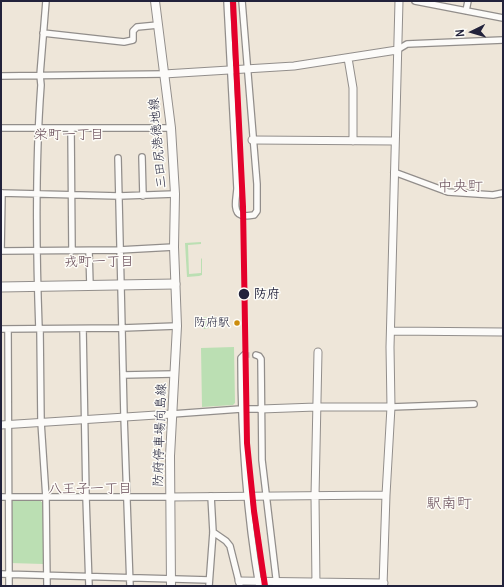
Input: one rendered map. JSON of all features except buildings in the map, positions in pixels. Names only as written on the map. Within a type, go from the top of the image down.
[{"type":"main road","name":"三田尻港徳地線","points":[[155,1],[171,128],[175,194],[175,284]]},
{"type":"main road","points":[[1,287],[175,284]]},
{"type":"main road","name":"防府停車場向島線","points":[[171,582],[170,497],[172,414],[177,326],[175,284]]},
{"type":"street","points":[[46,1],[40,75],[41,85],[36,194],[36,251],[41,422],[46,498],[47,586]]},
{"type":"street","points":[[227,1],[237,188],[236,209],[242,216],[254,215],[257,211],[242,1]]},
{"type":"street","points":[[213,532],[226,541],[230,546],[240,584],[384,585],[386,495],[391,407],[394,172],[399,1]]},
{"type":"street","points":[[415,1],[503,18]]},
{"type":"street","points":[[466,11],[468,1]]},
{"type":"street","points":[[43,33],[124,42],[133,40],[133,31],[137,27],[158,25]]},
{"type":"street","points":[[1,76],[164,74],[294,66],[397,50],[407,44],[503,40]]},
{"type":"street","points":[[348,58],[353,88],[353,141]]},
{"type":"street","points":[[1,128],[171,128]]},
{"type":"street","points":[[72,128],[72,251]]},
{"type":"street","points":[[252,140],[395,141]]},
{"type":"street","points":[[142,157],[143,196]]},
{"type":"street","points":[[118,158],[119,250],[121,255],[124,416],[130,586]]},
{"type":"street","points":[[394,172],[448,192],[503,193]]},
{"type":"street","points":[[174,247],[89,251],[1,251],[2,193],[119,196],[175,194]]},
{"type":"street","points":[[89,251],[90,286]]},
{"type":"street","points":[[1,329],[177,326]]},
{"type":"street","points":[[83,328],[89,586]]},
{"type":"street","points":[[8,329],[5,425],[9,497],[9,586]]},
{"type":"street","points":[[391,331],[503,332]]},
{"type":"street","points":[[316,584],[315,496],[318,352]]},
{"type":"street","points":[[244,355],[241,358],[241,409],[247,496],[259,583]]},
{"type":"street","points":[[256,355],[260,357],[262,460],[277,584]]},
{"type":"street","points":[[123,375],[174,374]]},
{"type":"street","points":[[5,425],[241,409],[391,407],[474,404]]},
{"type":"street","points":[[1,498],[386,495]]},
{"type":"street","points":[[209,586],[213,532],[211,496]]},
{"type":"street","points":[[1,574],[89,575],[130,577],[171,582],[209,580]]},
{"type":"green space","points":[[201,242],[201,244],[188,245],[189,274],[201,273],[201,258],[202,275],[187,277],[185,243]]},
{"type":"green space","points":[[207,317],[210,318],[210,328],[203,329],[200,328],[199,321],[200,318]]},
{"type":"green space","points":[[234,347],[235,403],[233,405],[202,407],[201,348]]},
{"type":"green space","points":[[41,500],[41,502],[43,502],[43,564],[10,563],[10,502]]},
{"type":"tunnel","points":[[244,355],[256,355]]},
{"type":"transit line","points":[[233,1],[243,207],[247,443],[254,511],[265,586]]},
{"type":"place","name":"防府","points":[[244,294]]},
{"type":"place","name":"防府駅","points":[[237,323]]},
{"type":"district","name":"栄町一丁目","points":[[69,135]]},
{"type":"district","name":"中央町","points":[[460,187]]},
{"type":"district","name":"戎町一丁目","points":[[99,262]]},
{"type":"district","name":"八王子一丁目","points":[[90,489]]},
{"type":"district","name":"駅南町","points":[[449,504]]}]
